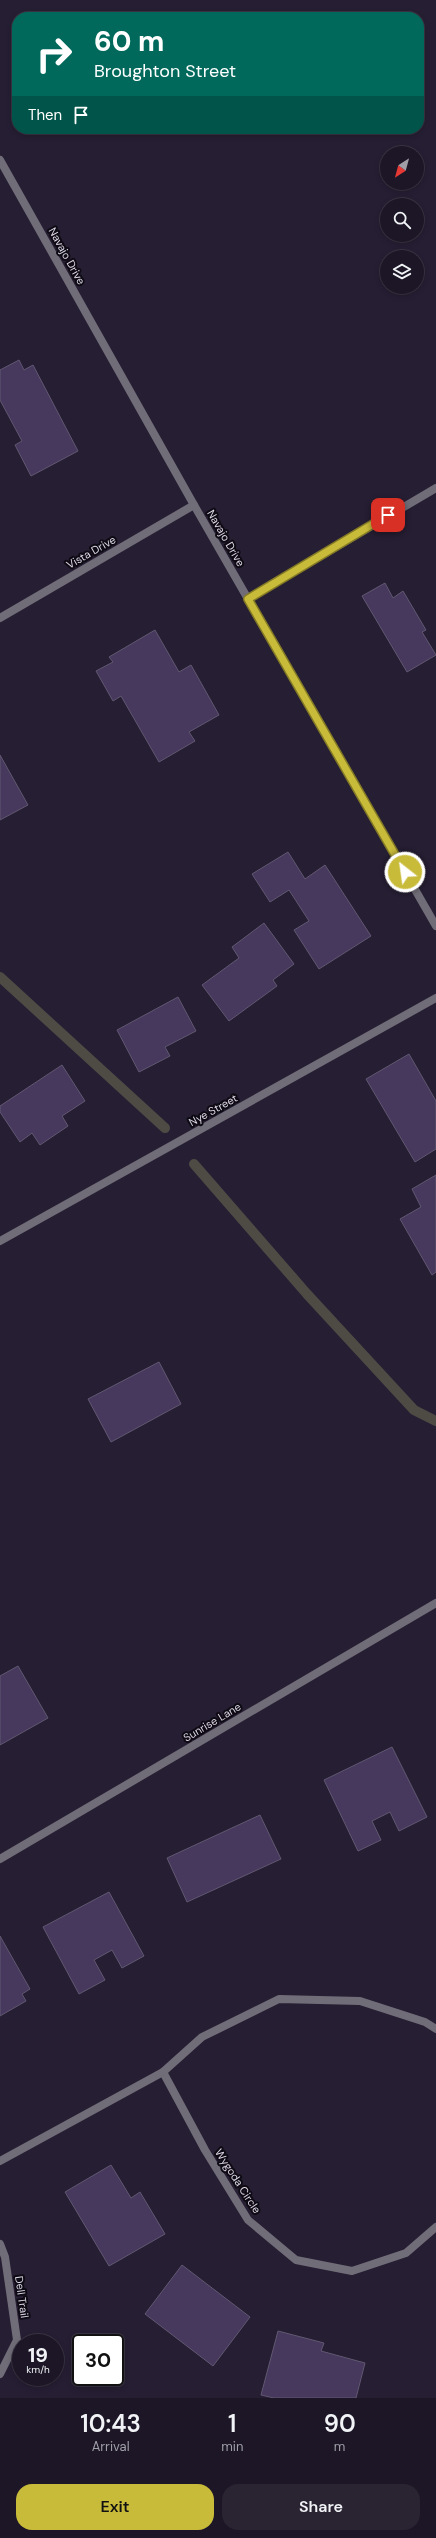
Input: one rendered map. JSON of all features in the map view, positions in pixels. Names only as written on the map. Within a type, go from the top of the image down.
[{"type":"street","name":"Navajo Drive","points":[[0,160],[194,505],[436,926]]},
{"type":"street","points":[[248,599],[436,488]]},
{"type":"street","name":"Vista Drive","points":[[0,618],[194,505]]},
{"type":"street","name":"Nye Street","points":[[0,1240],[436,998]]},
{"type":"street","name":"Sunrise Lane","points":[[0,1859],[436,1603]]},
{"type":"street","points":[[0,2161],[163,2072],[202,2037],[279,1999],[360,2001],[425,2022],[436,2029]]},
{"type":"street","name":"Wygoda Circle","points":[[163,2072],[204,2150],[248,2220],[296,2260],[352,2271],[406,2253],[436,2227]]},
{"type":"street","name":"Dell Trail","points":[[0,2244],[5,2257],[17,2340],[0,2374]]},
{"type":"building","points":[[19,360],[24,370],[33,365],[78,451],[31,476],[15,445],[22,441],[0,400],[0,370]]},
{"type":"building","points":[[385,583],[393,598],[403,591],[426,630],[422,632],[436,655],[407,672],[362,596]]},
{"type":"building","points":[[155,630],[179,672],[191,665],[219,715],[189,732],[195,741],[159,762],[121,696],[113,701],[96,671],[113,662],[109,657]]},
{"type":"building","points":[[0,755],[28,805],[0,820]]},
{"type":"building","points":[[288,852],[305,879],[325,865],[371,936],[319,969],[294,930],[309,921],[289,890],[270,902],[252,874]]},
{"type":"building","points":[[264,923],[294,964],[273,980],[277,986],[229,1021],[202,985],[239,958],[232,947]]},
{"type":"building","points":[[178,997],[196,1031],[165,1047],[170,1056],[139,1072],[117,1030]]},
{"type":"building","points":[[409,1054],[436,1101],[436,1149],[415,1162],[366,1079]]},
{"type":"building","points":[[62,1065],[85,1101],[62,1116],[68,1126],[40,1145],[32,1133],[20,1142],[0,1112],[0,1106]]},
{"type":"building","points":[[436,1175],[436,1272],[432,1275],[400,1219],[421,1207],[412,1189]]},
{"type":"building","points":[[159,1362],[181,1404],[111,1442],[88,1399]]},
{"type":"building","points":[[18,1666],[48,1718],[0,1745],[0,1676]]},
{"type":"building","points":[[392,1747],[427,1817],[399,1831],[390,1812],[372,1821],[381,1840],[358,1851],[324,1780]]},
{"type":"building","points":[[260,1815],[281,1859],[187,1902],[167,1858]]},
{"type":"building","points":[[109,1892],[144,1956],[122,1968],[112,1950],[94,1960],[105,1980],[79,1994],[43,1927]]},
{"type":"building","points":[[0,1936],[30,1989],[22,1994],[26,2001],[0,2016]]},
{"type":"building","points":[[111,2165],[131,2198],[140,2192],[165,2234],[109,2266],[65,2192]]},
{"type":"building","points":[[182,2265],[250,2317],[213,2366],[145,2314]]},
{"type":"building","points":[[278,2331],[324,2343],[321,2351],[365,2363],[356,2398],[274,2398],[261,2395]]},
{"type":"waterway","points":[[0,977],[165,1128]]},
{"type":"waterway","points":[[194,1164],[307,1294],[414,1410],[436,1421]]},
{"type":"route","points":[[388,515],[364,528],[248,599],[405,872]]}]
